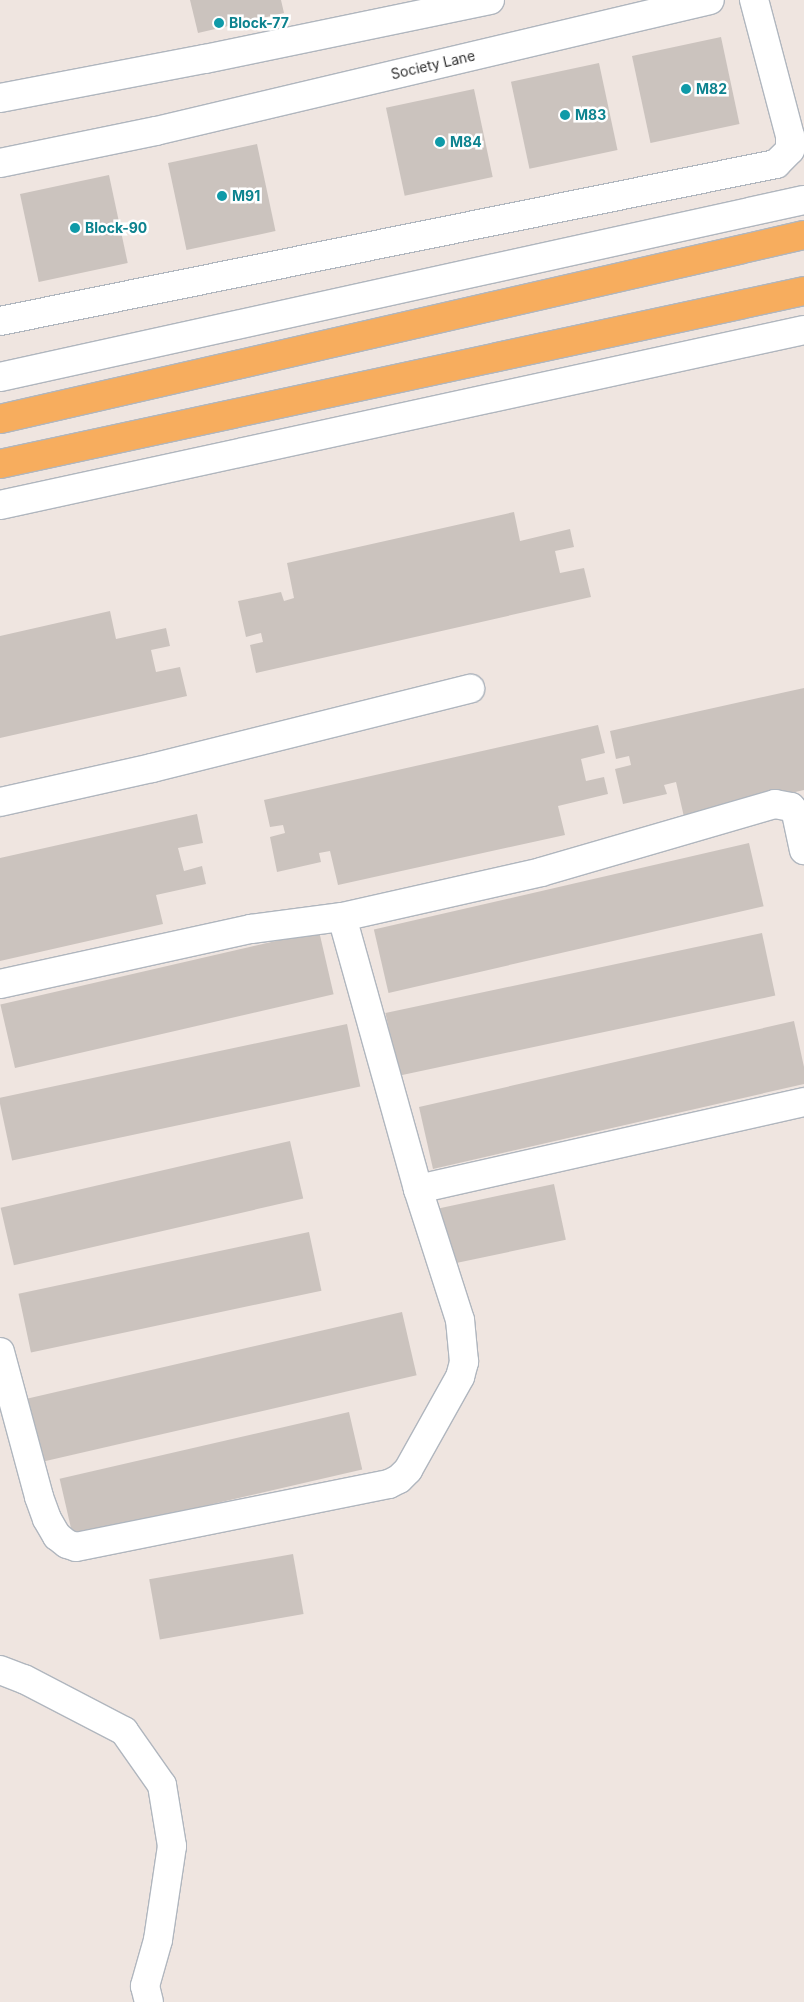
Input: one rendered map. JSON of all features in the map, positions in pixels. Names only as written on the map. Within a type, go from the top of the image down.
[{"type":"main road","points":[[0,419],[804,235]]},
{"type":"main road","points":[[0,464],[804,290]]},
{"type":"street","points":[[0,98],[204,59],[490,0]]},
{"type":"street","name":"Society Lane","points":[[0,162],[156,131],[710,0]]},
{"type":"street","points":[[0,321],[776,164],[797,149],[790,136],[754,0]]},
{"type":"street","points":[[0,377],[804,200]]},
{"type":"street","points":[[0,505],[804,330]]},
{"type":"street","points":[[0,802],[152,768],[470,689]]},
{"type":"street","points":[[0,984],[251,929],[342,917],[541,872],[775,804],[791,807],[796,813],[804,850]]},
{"type":"street","points":[[0,1352],[39,1497],[47,1519],[58,1536],[67,1544],[76,1547],[389,1484],[399,1479],[408,1470],[460,1377],[464,1362],[460,1320],[418,1189],[342,917]]},
{"type":"street","points":[[418,1189],[804,1102]]},
{"type":"street","points":[[0,1670],[24,1679],[124,1731],[162,1785],[172,1846],[158,1940],[145,1986],[149,2002]]},
{"type":"building","name":"Block-77","points":[[190,0],[281,0],[284,13],[198,33]]},
{"type":"building","name":"M82","points":[[721,37],[740,124],[650,143],[632,56]]},
{"type":"building","name":"M83","points":[[599,63],[618,150],[529,169],[511,82]]},
{"type":"building","name":"M84","points":[[474,89],[493,177],[405,196],[386,108]]},
{"type":"building","name":"M91","points":[[257,144],[276,231],[186,250],[168,163]]},
{"type":"building","name":"Block-90","points":[[109,175],[128,263],[39,282],[20,194]]},
{"type":"building","points":[[514,512],[520,541],[570,529],[574,547],[555,551],[560,573],[584,568],[591,597],[256,673],[250,645],[263,642],[261,633],[246,637],[238,601],[281,592],[284,601],[294,598],[287,563]]},
{"type":"building","points":[[110,611],[116,639],[166,628],[170,646],[151,650],[156,672],[180,667],[187,696],[0,738],[0,636]]},
{"type":"building","points":[[804,688],[804,790],[684,817],[676,782],[664,785],[667,794],[623,804],[615,769],[631,765],[629,756],[616,759],[610,731]]},
{"type":"building","points":[[598,725],[605,753],[581,759],[586,781],[604,777],[608,794],[558,806],[565,835],[338,885],[330,851],[319,853],[321,862],[277,872],[270,837],[285,833],[283,825],[270,827],[264,800]]},
{"type":"building","points":[[197,814],[203,843],[178,848],[184,871],[202,866],[206,884],[156,895],[163,924],[0,961],[0,858]]},
{"type":"building","points":[[749,843],[764,906],[388,993],[374,930]]},
{"type":"building","points":[[319,931],[334,994],[15,1068],[0,1005]]},
{"type":"building","points":[[762,933],[775,996],[399,1076],[385,1013]]},
{"type":"building","points":[[794,1021],[804,1067],[804,1084],[433,1169],[419,1107]]},
{"type":"building","points":[[347,1024],[360,1087],[12,1161],[0,1098]]},
{"type":"building","points":[[290,1141],[303,1198],[14,1265],[1,1208]]},
{"type":"building","points":[[554,1184],[566,1240],[451,1264],[440,1208]]},
{"type":"building","points":[[309,1232],[321,1291],[31,1352],[18,1294]]},
{"type":"building","points":[[402,1312],[417,1375],[42,1462],[28,1398]]},
{"type":"building","points":[[349,1412],[362,1469],[73,1536],[60,1479]]},
{"type":"building","points":[[293,1554],[304,1614],[160,1639],[149,1579]]},
{"type":"place","name":"Block-77","points":[[219,23]]},
{"type":"place","name":"M82","points":[[686,89]]},
{"type":"place","name":"M83","points":[[565,115]]},
{"type":"place","name":"M84","points":[[440,142]]},
{"type":"place","name":"M91","points":[[222,196]]},
{"type":"place","name":"Block-90","points":[[75,228]]}]
